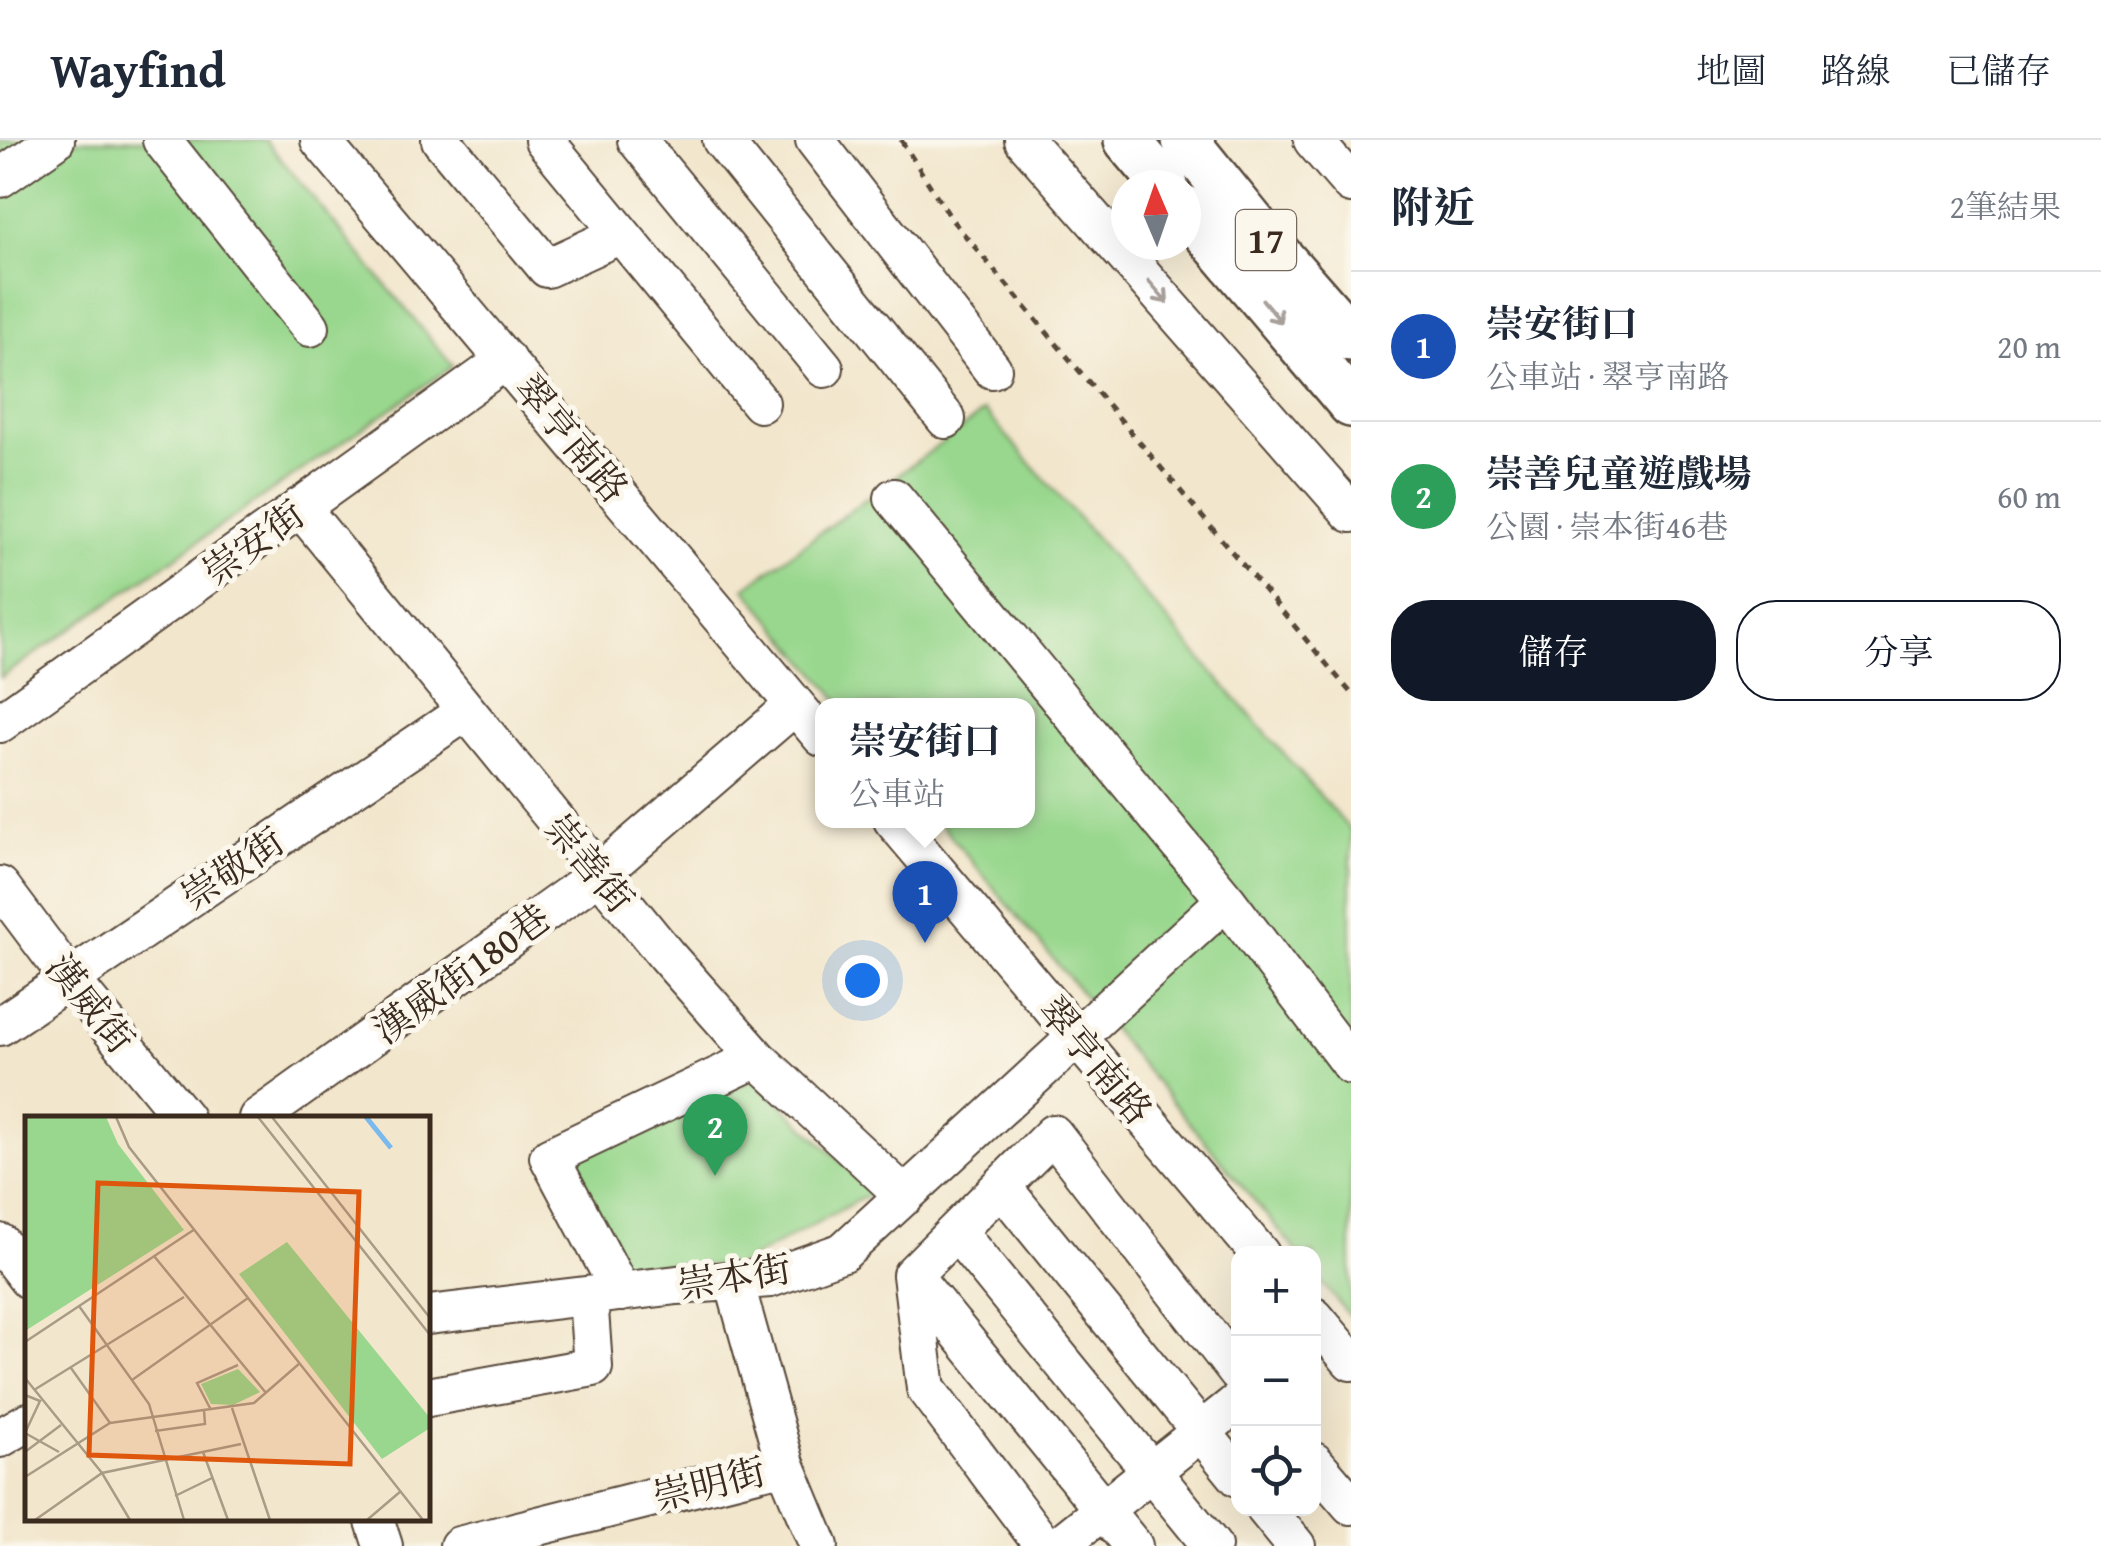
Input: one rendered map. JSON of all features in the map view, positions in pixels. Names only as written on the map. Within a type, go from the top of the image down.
[{"type":"main road","points":[[1127,140],[1153,170]]},
{"type":"main road","name":"17","points":[[1185,140],[1351,338]]},
{"type":"main road","name":"17","points":[[1201,227],[1351,404]]},
{"type":"street","points":[[0,178],[56,140]]},
{"type":"street","points":[[162,140],[310,328]]},
{"type":"street","name":"翠亨南路","points":[[320,140],[815,728]]},
{"type":"street","points":[[441,140],[547,268],[621,234]]},
{"type":"street","points":[[544,140],[760,403]]},
{"type":"street","points":[[637,140],[824,368]]},
{"type":"street","points":[[722,140],[946,418]]},
{"type":"street","points":[[815,140],[992,368]]},
{"type":"street","points":[[1024,140],[1351,512]]},
{"type":"street","points":[[1313,140],[1351,184]]},
{"type":"street","name":"崇安街","points":[[0,723],[506,360]]},
{"type":"street","points":[[894,498],[1226,900],[1351,1065]]},
{"type":"street","name":"崇善街","points":[[300,508],[465,712],[757,1058],[905,1196]]},
{"type":"street","name":"漢威街180巷","points":[[261,1116],[600,874],[796,705]]},
{"type":"street","name":"崇敬街","points":[[0,1026],[465,712]]},
{"type":"street","name":"翠亨南路","points":[[900,828],[1253,1246]]},
{"type":"street","name":"漢威街","points":[[0,886],[69,978],[182,1116]]},
{"type":"street","name":"崇本街","points":[[430,1314],[770,1278],[842,1252],[1226,900]]},
{"type":"street","points":[[430,1396],[594,1367],[605,1294],[548,1156],[757,1058]]},
{"type":"street","points":[[912,1275],[1053,1134],[1231,1364]]},
{"type":"street","points":[[1001,1186],[1231,1468]]},
{"type":"street","points":[[956,1230],[1212,1546]]},
{"type":"street","points":[[0,1243],[25,1275]]},
{"type":"street","points":[[912,1275],[1133,1546]]},
{"type":"street","points":[[912,1275],[926,1390],[1044,1546]]},
{"type":"street","points":[[734,1280],[785,1464],[820,1546]]},
{"type":"street","points":[[1058,1546],[1231,1408]]},
{"type":"street","points":[[0,1438],[25,1424]]},
{"type":"street","name":"崇明街","points":[[459,1546],[596,1530],[785,1464]]},
{"type":"street","points":[[1321,1470],[1351,1505]]},
{"type":"street","points":[[1272,1516],[1296,1546]]},
{"type":"street","points":[[375,1521],[382,1546]]},
{"type":"path","points":[[901,140],[928,186],[963,232],[1351,693]]},
{"type":"green space","points":[[0,140],[265,140],[453,366],[0,678]]},
{"type":"green space","points":[[985,411],[1351,831],[1351,1318],[1321,1282],[1321,1246],[1292,1246],[944,828],[1035,828],[1035,698],[837,698],[745,588]]},
{"type":"green space","points":[[755,1079],[873,1192],[737,1266],[621,1264],[565,1160]]},
{"type":"place","name":"崇安街口","points":[[925,943]]},
{"type":"place","name":"崇善兒童遊戲場","points":[[715,1176]]}]
